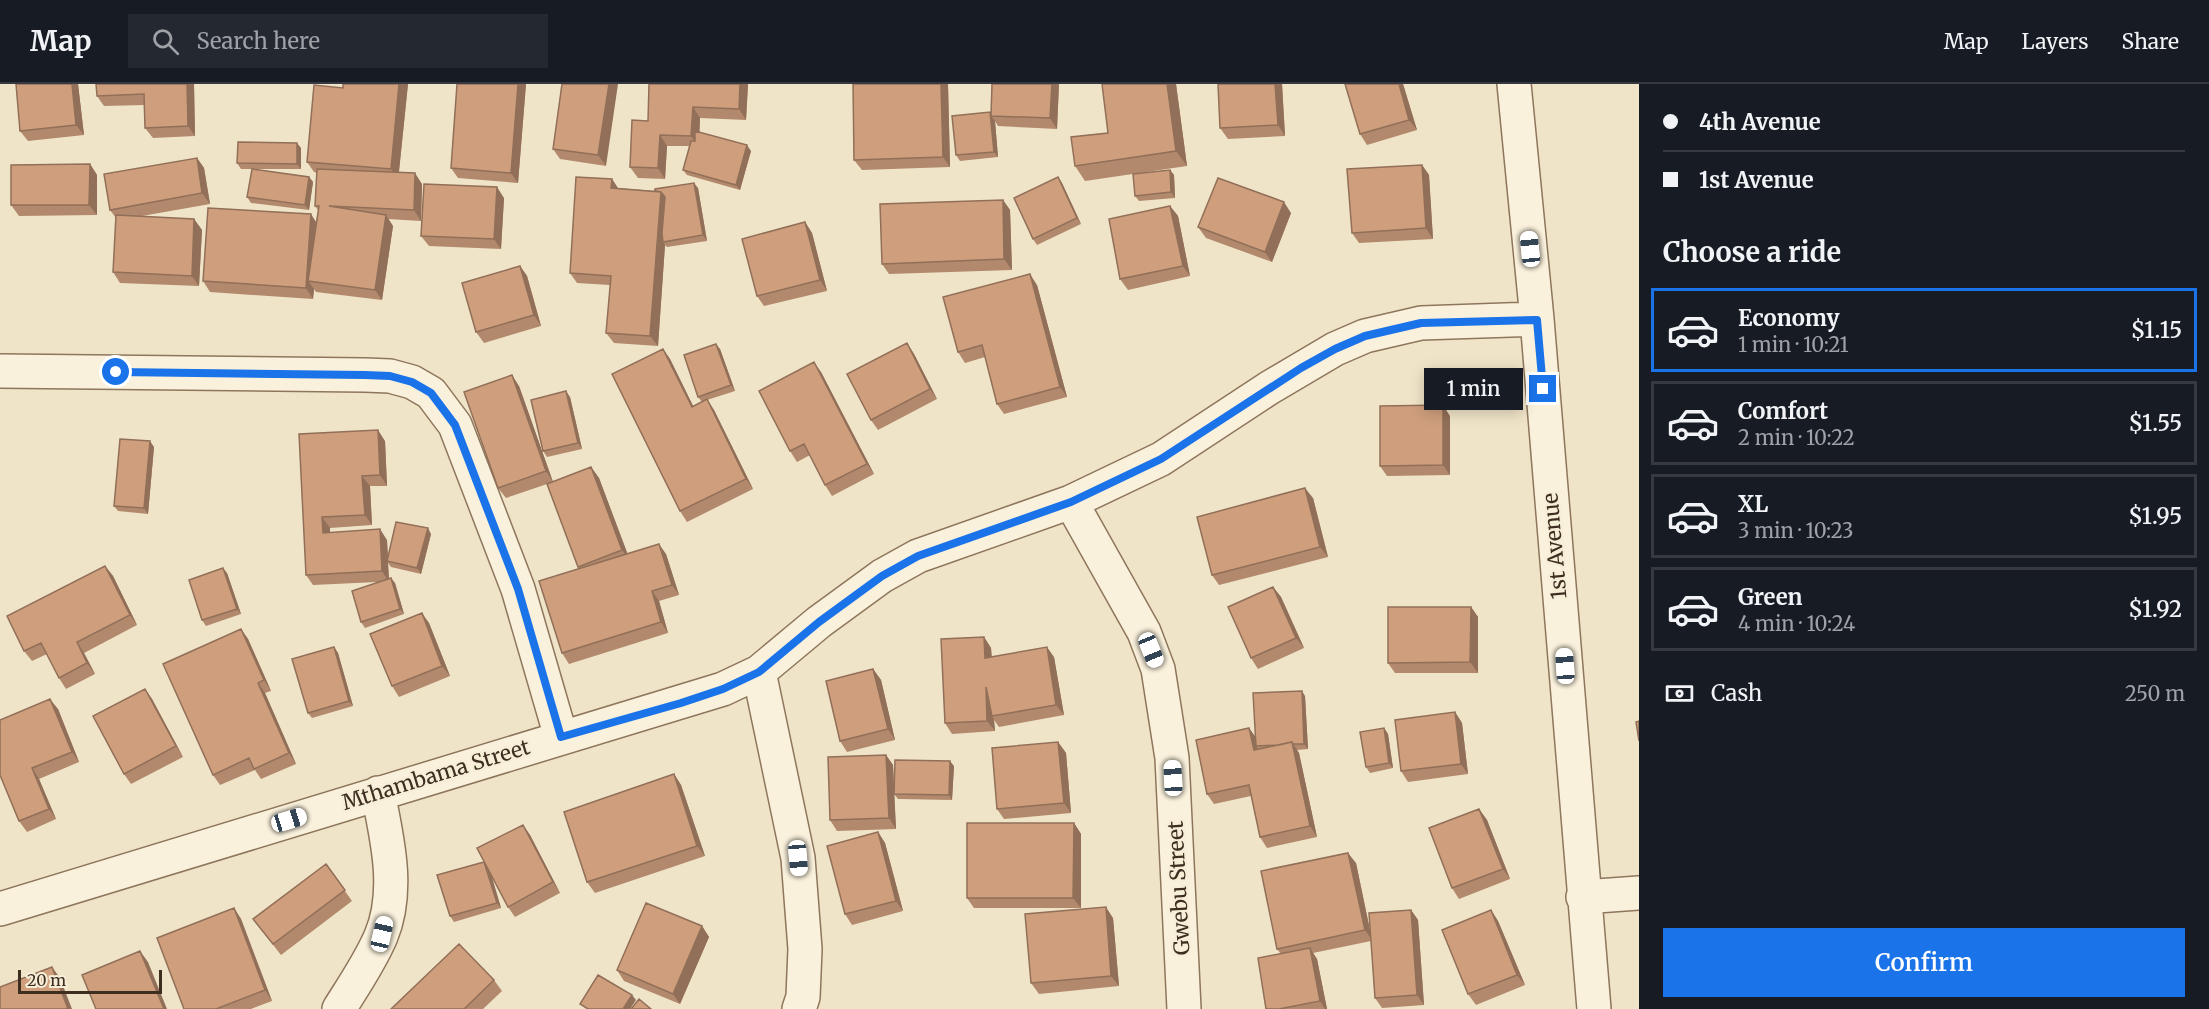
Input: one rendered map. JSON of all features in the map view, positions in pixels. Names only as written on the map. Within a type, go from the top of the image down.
[{"type":"street","name":"1st Avenue","points":[[1514,84],[1537,320],[1594,1009]]},
{"type":"street","name":"Mthambama Street","points":[[0,909],[723,689],[759,672],[848,599],[909,561],[1071,502],[1161,459],[1301,368],[1335,349],[1365,336],[1421,323],[1537,320]]},
{"type":"street","points":[[0,371],[390,376],[412,382],[431,393],[455,425],[514,578],[561,737]]},
{"type":"street","name":"Gwebu Street","points":[[1071,502],[1144,632],[1158,669],[1172,758],[1184,1009]]},
{"type":"street","points":[[759,672],[798,858],[805,949],[803,997],[799,1009]]},
{"type":"street","points":[[339,1009],[382,934],[389,903],[389,846],[378,793]]},
{"type":"street","points":[[1583,897],[1639,893]]},
{"type":"building","points":[[16,84],[72,84],[76,125],[20,131]]},
{"type":"building","points":[[96,84],[187,84],[188,126],[145,128],[144,94],[97,96]]},
{"type":"building","points":[[343,84],[399,84],[391,169],[307,162],[314,85],[343,88]]},
{"type":"building","points":[[457,84],[518,84],[511,173],[451,168]]},
{"type":"building","points":[[562,84],[609,84],[598,155],[553,149]]},
{"type":"building","points":[[649,84],[740,84],[739,109],[693,107],[691,136],[660,135],[658,168],[630,167],[632,120],[648,121]]},
{"type":"building","points":[[853,84],[941,84],[943,157],[854,160]]},
{"type":"building","points":[[992,84],[1052,84],[1050,118],[991,116]]},
{"type":"building","points":[[1102,84],[1167,84],[1176,151],[1075,166],[1071,137],[1108,133]]},
{"type":"building","points":[[1218,84],[1275,84],[1278,125],[1220,128]]},
{"type":"building","points":[[1345,84],[1399,84],[1409,120],[1360,134]]},
{"type":"building","points":[[990,112],[994,152],[956,155],[952,116]]},
{"type":"building","points":[[695,131],[747,145],[736,185],[683,170],[691,141],[695,141]]},
{"type":"building","points":[[238,142],[297,143],[297,164],[237,163]]},
{"type":"building","points":[[197,158],[202,193],[110,210],[104,174]]},
{"type":"building","points":[[90,164],[89,205],[11,205],[11,165]]},
{"type":"building","points":[[1422,165],[1426,228],[1352,233],[1347,169]]},
{"type":"building","points":[[252,169],[309,177],[305,205],[247,197]]},
{"type":"building","points":[[317,169],[415,173],[414,210],[329,206],[386,215],[375,290],[308,281],[319,206],[315,206]]},
{"type":"building","points":[[1170,170],[1171,192],[1135,196],[1133,174]]},
{"type":"building","points":[[576,177],[612,179],[611,188],[661,192],[650,336],[606,333],[611,276],[570,273]]},
{"type":"building","points":[[1058,177],[1077,218],[1033,239],[1014,198]]},
{"type":"building","points":[[1218,178],[1284,202],[1265,252],[1198,227]]},
{"type":"building","points":[[694,183],[703,235],[663,242],[665,197],[655,189]]},
{"type":"building","points":[[424,184],[497,187],[494,239],[421,236]]},
{"type":"building","points":[[1003,200],[1004,259],[882,264],[880,204]]},
{"type":"building","points":[[1170,206],[1183,266],[1120,279],[1109,219]]},
{"type":"building","points":[[208,208],[311,214],[306,288],[203,281]]},
{"type":"building","points":[[116,215],[194,219],[192,276],[113,272]]},
{"type":"building","points":[[805,222],[820,280],[757,296],[742,239]]},
{"type":"building","points":[[520,266],[534,315],[476,332],[462,283]]},
{"type":"building","points":[[1030,274],[1060,387],[997,404],[982,345],[958,352],[943,297]]},
{"type":"building","points":[[907,343],[930,389],[871,420],[847,374]]},
{"type":"building","points":[[716,344],[731,385],[698,397],[684,355]]},
{"type":"building","points":[[663,349],[692,407],[707,399],[746,479],[680,511],[612,374]]},
{"type":"building","points":[[814,362],[867,464],[825,485],[804,444],[790,451],[759,391]]},
{"type":"building","points":[[512,375],[546,471],[498,488],[464,392]]},
{"type":"building","points":[[566,391],[578,443],[543,451],[531,400]]},
{"type":"building","points":[[1443,405],[1443,465],[1380,466],[1380,406]]},
{"type":"building","points":[[378,430],[380,475],[362,476],[365,515],[322,517],[323,533],[380,529],[382,571],[306,575],[299,434]]},
{"type":"building","points":[[120,439],[150,441],[144,508],[114,506]]},
{"type":"building","points":[[591,467],[622,550],[578,567],[547,484]]},
{"type":"building","points":[[1305,488],[1320,547],[1212,575],[1197,517]]},
{"type":"building","points":[[396,522],[428,528],[417,568],[387,561]]},
{"type":"building","points":[[659,544],[672,585],[652,591],[661,622],[562,653],[539,581]]},
{"type":"building","points":[[105,566],[130,615],[77,642],[87,663],[59,678],[41,643],[24,651],[7,616]]},
{"type":"building","points":[[223,568],[237,609],[202,620],[189,580]]},
{"type":"building","points":[[391,578],[400,609],[361,622],[352,591]]},
{"type":"building","points":[[1273,587],[1296,638],[1251,658],[1228,607]]},
{"type":"building","points":[[1388,607],[1471,607],[1470,662],[1388,663]]},
{"type":"building","points":[[422,613],[442,666],[392,686],[370,634]]},
{"type":"building","points":[[241,629],[264,680],[258,683],[289,753],[254,769],[249,758],[213,775],[163,664]]},
{"type":"building","points":[[984,637],[985,658],[1047,647],[1056,705],[992,716],[986,687],[987,721],[945,723],[941,639]]},
{"type":"building","points":[[334,647],[349,701],[308,713],[292,659]]},
{"type":"building","points":[[873,669],[888,729],[840,741],[826,681]]},
{"type":"building","points":[[145,689],[176,746],[124,774],[93,716]]},
{"type":"building","points":[[1302,691],[1304,744],[1293,744],[1292,742],[1256,746],[1253,693]]},
{"type":"building","points":[[50,699],[72,752],[32,768],[49,809],[19,821],[0,775],[0,720]]},
{"type":"building","points":[[1455,712],[1461,764],[1401,771],[1395,720]]},
{"type":"building","points":[[1639,721],[1639,741],[1636,722]]},
{"type":"building","points":[[1249,728],[1254,750],[1292,742],[1310,826],[1260,837],[1249,785],[1207,794],[1196,740]]},
{"type":"building","points":[[1384,728],[1389,763],[1366,767],[1360,732]]},
{"type":"building","points":[[1058,742],[1064,803],[997,809],[992,748]]},
{"type":"building","points":[[886,755],[889,818],[830,820],[828,757]]},
{"type":"building","points":[[895,760],[950,761],[949,795],[894,794]]},
{"type":"building","points":[[674,774],[697,846],[587,882],[564,812]]},
{"type":"building","points":[[1479,809],[1503,869],[1452,888],[1429,828]]},
{"type":"building","points":[[967,823],[1074,823],[1073,898],[967,898]]},
{"type":"building","points":[[523,825],[553,882],[508,907],[477,848]]},
{"type":"building","points":[[878,832],[896,901],[845,914],[827,846]]},
{"type":"building","points":[[1348,853],[1365,930],[1277,949],[1261,871]]},
{"type":"building","points":[[484,862],[497,903],[450,916],[437,875]]},
{"type":"building","points":[[326,864],[345,890],[273,944],[253,919]]},
{"type":"building","points":[[646,903],[702,926],[673,994],[617,970]]},
{"type":"building","points":[[1106,907],[1111,976],[1031,983],[1025,914]]},
{"type":"building","points":[[234,908],[265,990],[216,1009],[184,1009],[157,938]]},
{"type":"building","points":[[1411,910],[1417,995],[1375,998],[1369,913]]},
{"type":"building","points":[[1491,910],[1517,975],[1468,994],[1442,930]]},
{"type":"building","points":[[459,944],[494,980],[464,1009],[391,1009]]},
{"type":"building","points":[[1310,948],[1320,1001],[1279,1009],[1266,1009],[1258,958]]},
{"type":"building","points":[[140,951],[164,1009],[96,1009],[82,975]]},
{"type":"building","points":[[52,967],[68,1009],[0,1009],[0,987]]},
{"type":"building","points":[[598,975],[632,995],[623,1009],[588,1009],[580,1004]]},
{"type":"building","points":[[639,999],[651,1009],[631,1009]]},
{"type":"route","points":[[116,372],[390,376],[412,382],[431,393],[455,425],[511,570],[561,737],[681,703],[723,689],[759,672],[848,599],[882,576],[918,556],[1071,502],[1161,459],[1301,368],[1365,336],[1421,323],[1537,320],[1543,389]]}]
